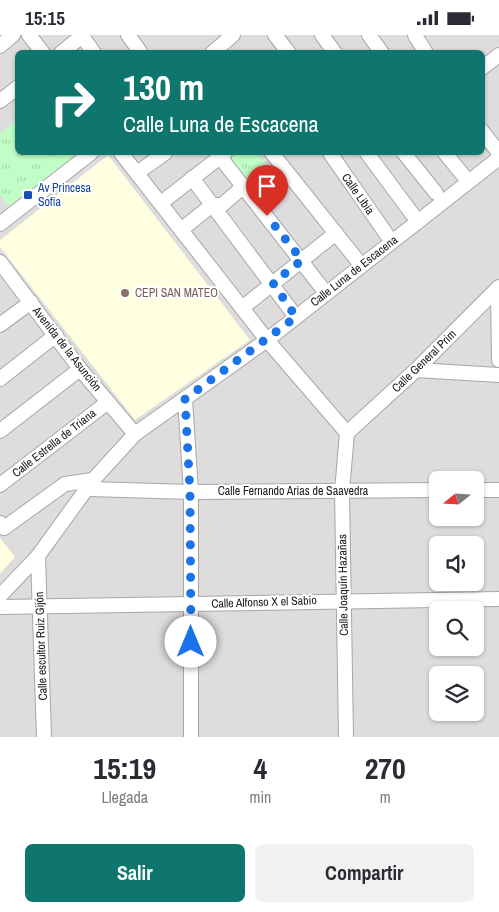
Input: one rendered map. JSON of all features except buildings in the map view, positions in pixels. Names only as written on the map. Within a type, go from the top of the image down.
[{"type":"street","points":[[0,46],[13,35]]},
{"type":"street","points":[[29,35],[41,50]]},
{"type":"street","points":[[128,35],[139,50]]},
{"type":"street","points":[[216,50],[233,35]]},
{"type":"street","points":[[275,35],[287,50]]},
{"type":"street","points":[[322,35],[333,50]]},
{"type":"street","points":[[369,35],[380,50]]},
{"type":"street","points":[[415,35],[424,50]]},
{"type":"street","points":[[63,50],[76,37],[91,50]]},
{"type":"street","points":[[485,65],[499,55]]},
{"type":"street","points":[[0,101],[15,89]]},
{"type":"street","points":[[485,135],[499,153]]},
{"type":"street","points":[[0,224],[88,155]]},
{"type":"street","points":[[123,155],[267,340],[347,433]]},
{"type":"street","points":[[137,173],[162,155]]},
{"type":"street","points":[[161,203],[223,155],[244,187],[326,293]]},
{"type":"street","points":[[274,155],[361,265]]},
{"type":"street","name":"Calle Libia","points":[[331,155],[387,235]]},
{"type":"street","points":[[369,155],[413,215]]},
{"type":"street","points":[[406,155],[436,193]]},
{"type":"street","points":[[447,155],[463,175]]},
{"type":"street","name":"Calle Luna de Escacena","points":[[0,596],[38,556],[91,484],[135,434],[267,340],[499,158]]},
{"type":"street","points":[[192,178],[273,283],[296,317]]},
{"type":"street","points":[[181,230],[212,205],[222,205],[244,187]]},
{"type":"street","points":[[242,308],[336,233]]},
{"type":"street","name":"Avenida de la Asunción","points":[[0,262],[80,369],[135,434]]},
{"type":"street","points":[[498,288],[499,359]]},
{"type":"street","name":"Calle General Prim","points":[[347,433],[416,371],[498,288]]},
{"type":"street","points":[[0,325],[31,302]]},
{"type":"street","points":[[0,379],[56,335]]},
{"type":"street","points":[[0,431],[80,369]]},
{"type":"street","points":[[416,371],[499,375]]},
{"type":"street","points":[[185,399],[190,492],[191,737]]},
{"type":"street","name":"Calle Estrella de Triana","points":[[0,485],[108,402]]},
{"type":"street","name":"Calle Joaquín Hazañas","points":[[346,737],[342,491],[347,433]]},
{"type":"street","name":"Calle Fernando Arias de Saavedra","points":[[2,526],[65,484],[91,484],[190,492],[429,490]]},
{"type":"street","points":[[484,490],[499,490]]},
{"type":"street","name":"Calle escultor Ruiz Gijón","points":[[38,556],[44,737]]},
{"type":"street","name":"Calle Alfonso X el Sabio","points":[[0,607],[343,600],[499,599]]},
{"type":"shaded area","points":[[0,35],[499,35],[499,737],[0,737]]},
{"type":"shaded area","name":"CEPI SAN MATEO","points":[[108,155],[250,340],[135,420],[0,247],[0,240]]},
{"type":"shaded area","points":[[0,538],[15,557],[0,574]]},
{"type":"green space","points":[[15,122],[15,155],[71,155],[73,158],[9,206],[0,194],[0,134]]},
{"type":"green space","points":[[228,155],[259,155],[268,166],[246,183],[224,158]]},
{"type":"place","name":"Av Princesa Sofia","points":[[28,195]]},
{"type":"place","name":"CEPI SAN MATEO","points":[[125,293]]},
{"type":"route","points":[[191,642],[190,492],[185,399],[296,317],[273,283],[302,260],[267,216]]}]
